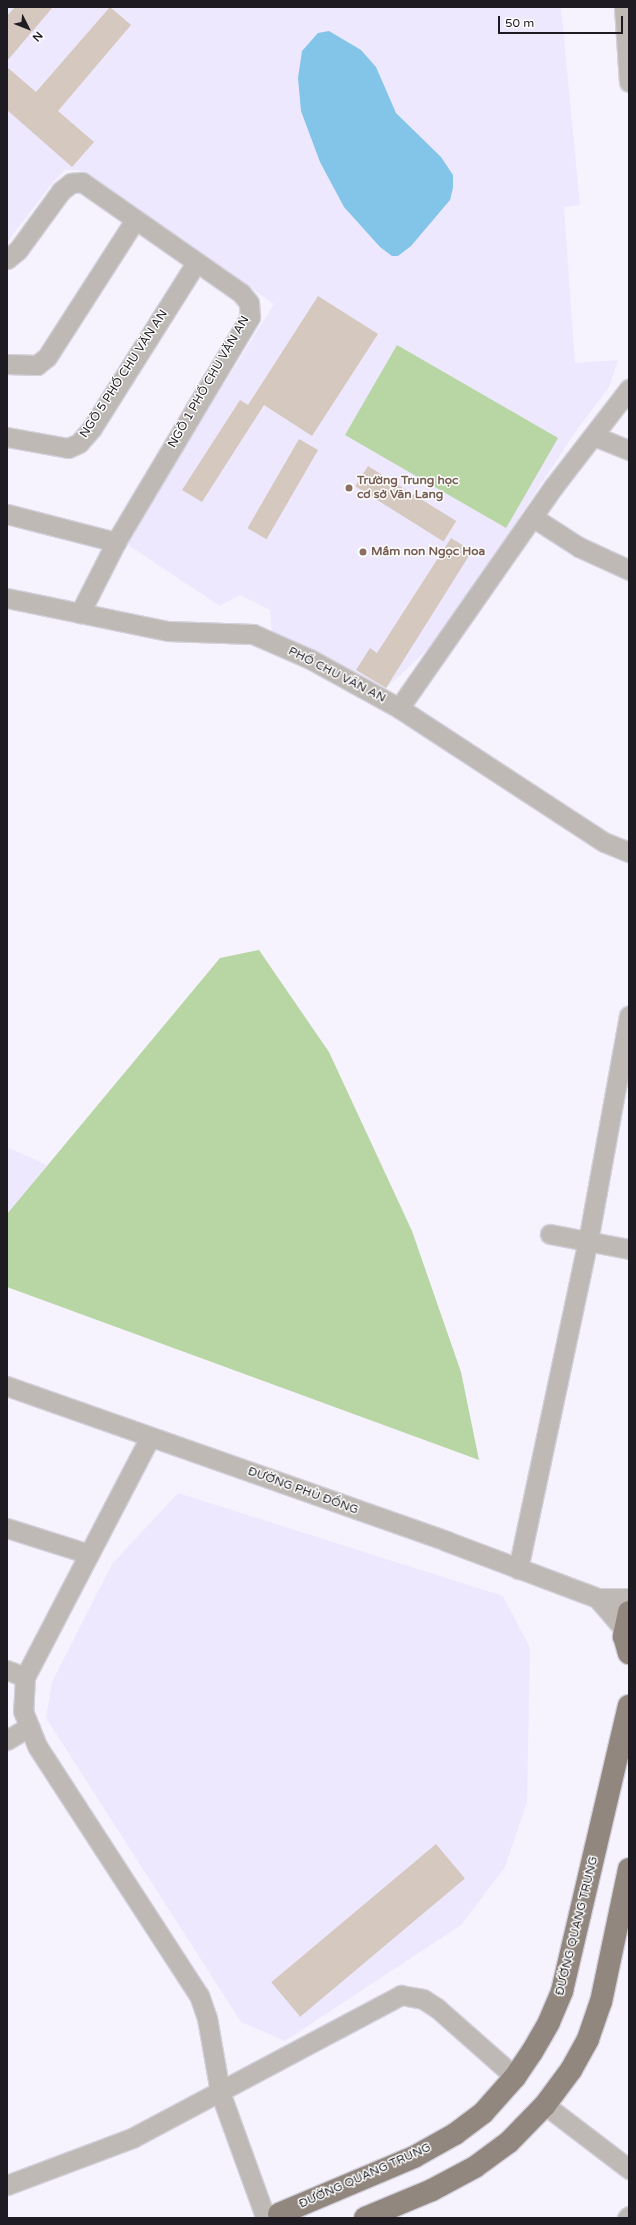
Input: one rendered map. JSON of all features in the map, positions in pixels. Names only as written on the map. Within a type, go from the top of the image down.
[{"type":"main road","points":[[626,1621],[629,1653]]},
{"type":"main road","name":"ĐƯỜNG QUANG TRUNG","points":[[273,2217],[414,2157],[455,2134],[482,2113],[515,2077],[549,2022],[562,1991],[629,1706]]},
{"type":"main road","points":[[365,2218],[432,2190],[475,2167],[509,2142],[545,2105],[571,2070],[588,2039],[600,2002],[629,1869]]},
{"type":"street","points":[[624,7],[629,82]]},
{"type":"street","name":"NGÕ 1 PHỐ CHU VĂN AN","points":[[7,259],[18,250],[61,191],[71,183],[82,182],[241,293],[249,303],[250,317],[116,542],[80,613]]},
{"type":"street","points":[[7,364],[37,365],[47,357],[135,220]]},
{"type":"street","name":"NGÕ 5 PHỐ CHU VĂN AN","points":[[7,437],[68,448],[80,443],[92,428],[196,262]]},
{"type":"street","points":[[399,708],[534,518],[554,486],[629,389]]},
{"type":"street","points":[[594,436],[629,450]]},
{"type":"street","points":[[7,514],[116,542]]},
{"type":"street","points":[[534,518],[579,547],[629,570]]},
{"type":"street","name":"PHỐ CHU VĂN AN","points":[[7,598],[168,631],[253,634],[310,659],[399,708],[604,842],[629,852]]},
{"type":"street","points":[[518,1569],[588,1241],[629,1016]]},
{"type":"street","points":[[550,1234],[629,1249]]},
{"type":"street","name":"ĐƯỜNG PHÙ ĐỔNG","points":[[7,1386],[598,1599],[626,1621]]},
{"type":"street","points":[[150,1437],[25,1677],[23,1710],[37,1746],[199,1995],[207,2018],[220,2092],[273,2217]]},
{"type":"street","points":[[7,1528],[89,1554]]},
{"type":"street","name":"ĐƯỜNG PHÙ ĐỔNG","points":[[598,1599],[629,1598]]},
{"type":"street","points":[[7,1670],[25,1677]]},
{"type":"street","points":[[7,1740],[29,1727]]},
{"type":"street","points":[[7,2185],[132,2138],[401,1995],[423,1999],[437,2008],[515,2077]]},
{"type":"street","points":[[545,2105],[629,2169]]},
{"type":"shaded area","points":[[7,7],[561,7],[580,205],[564,207],[575,363],[618,360],[609,387],[574,434],[439,639],[382,692],[272,635],[270,610],[240,595],[220,606],[125,543],[274,304],[77,170],[65,170],[54,181],[7,242]]},
{"type":"shaded area","points":[[7,1147],[47,1165],[7,1214]]},
{"type":"shaded area","points":[[178,1493],[503,1596],[530,1648],[527,1802],[505,1867],[461,1925],[285,2041],[241,2022],[46,1718],[52,1682],[112,1564]]},
{"type":"green space","points":[[397,345],[558,438],[506,528],[345,435]]},
{"type":"green space","points":[[259,950],[329,1052],[412,1231],[461,1372],[479,1460],[7,1287],[7,1214],[220,958]]},
{"type":"water","points":[[329,31],[361,50],[376,67],[396,113],[441,157],[453,175],[453,188],[450,200],[411,246],[398,256],[392,256],[380,247],[344,207],[320,162],[301,111],[298,78],[302,51],[318,33]]},
{"type":"building","points":[[15,7],[53,7],[7,61],[7,16]]},
{"type":"building","points":[[110,7],[131,25],[58,111],[94,142],[72,167],[7,110],[7,67],[36,92]]},
{"type":"building","points":[[318,296],[378,334],[312,436],[264,405],[202,502],[182,490],[240,400],[248,405]]},
{"type":"building","points":[[299,439],[318,450],[267,539],[248,528]]},
{"type":"building","points":[[368,466],[456,521],[443,541],[355,486]]},
{"type":"building","points":[[451,538],[472,551],[386,688],[356,670],[370,648],[377,653]]},
{"type":"building","points":[[436,1844],[465,1878],[300,2017],[271,1982]]},
{"type":"place","name":"Trường Trung học cơ sở Văn Lang","points":[[349,488]]},
{"type":"place","name":"Mầm non Ngọc Hoa","points":[[363,552]]}]
